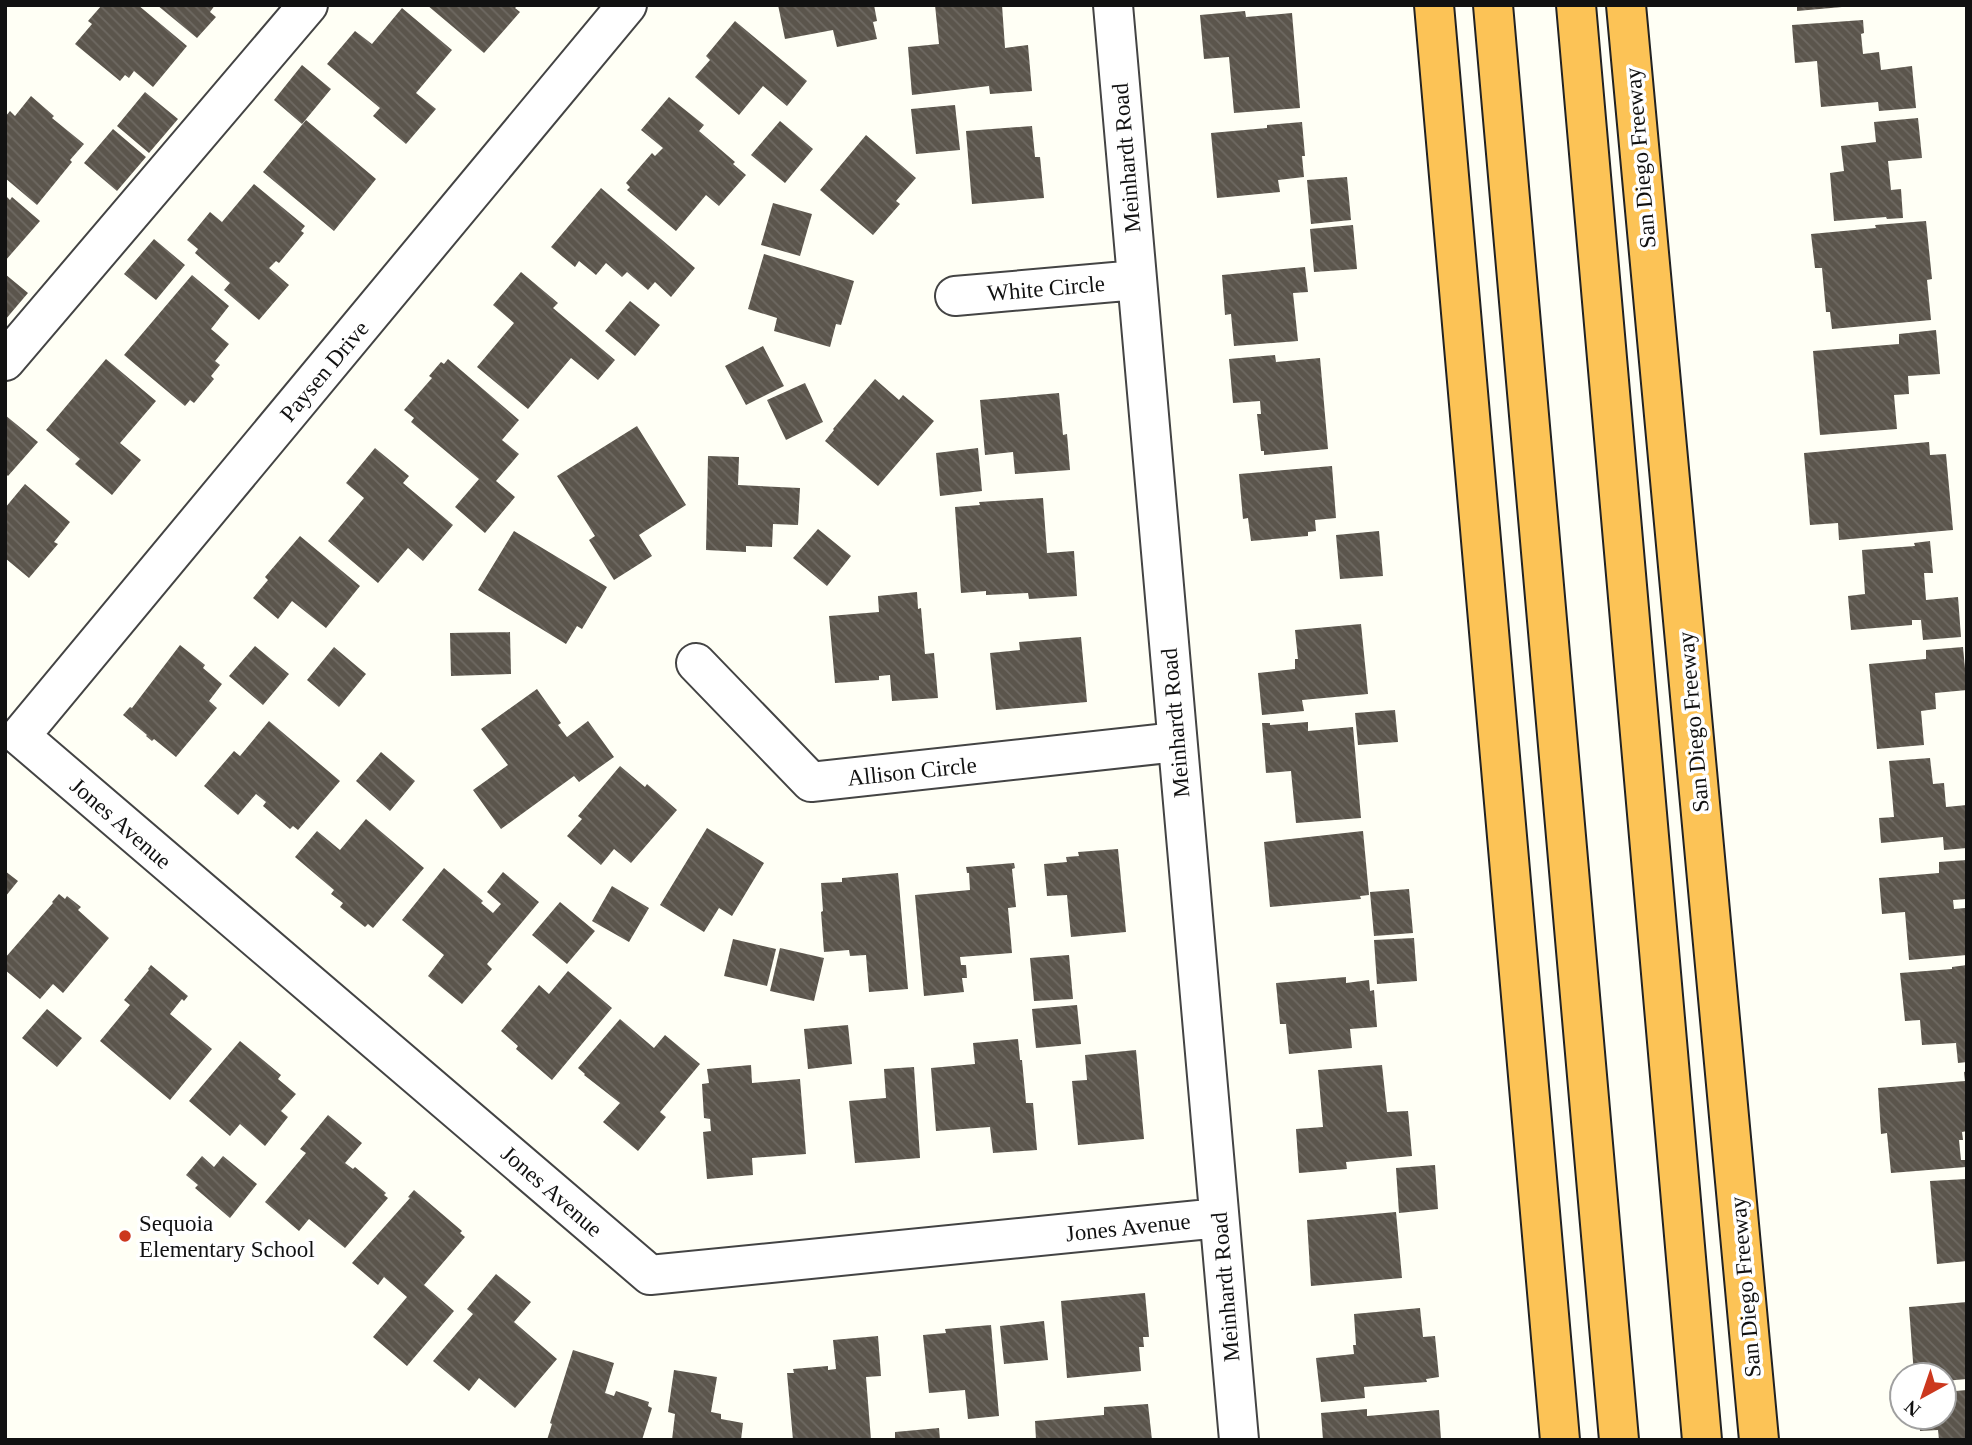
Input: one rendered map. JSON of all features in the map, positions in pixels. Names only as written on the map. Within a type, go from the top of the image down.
[{"type":"highway","points":[[1434,5],[1560,1440]]},
{"type":"highway","points":[[1493,5],[1619,1440]]},
{"type":"highway","points":[[1576,5],[1702,1440]]},
{"type":"highway","name":"San Diego Freeway","points":[[1626,5],[1759,1440]]},
{"type":"street","points":[[5,361],[308,5]]},
{"type":"street","name":"Paysen Drive","points":[[20,736],[627,5]]},
{"type":"street","name":"Meinhardt Road","points":[[1113,5],[1239,1440]]},
{"type":"street","name":"White Circle","points":[[955,296],[1137,280]]},
{"type":"street","name":"Allison Circle","points":[[696,663],[811,782],[1177,742]]},
{"type":"street","name":"Jones Avenue","points":[[20,736],[650,1275],[1219,1218]]},
{"type":"building","points":[[102,5],[138,5],[187,46],[153,87],[134,71],[129,78],[125,75],[120,81],[75,44],[92,24],[88,21]]},
{"type":"building","points":[[157,5],[215,5],[210,12],[216,17],[197,38]]},
{"type":"building","points":[[427,5],[518,5],[515,8],[520,12],[484,53]]},
{"type":"building","points":[[778,5],[874,5],[877,21],[873,22],[877,39],[837,47],[833,30],[785,39]]},
{"type":"building","points":[[935,5],[1002,5],[1005,48],[1028,45],[1032,91],[990,94],[989,86],[912,95],[908,47],[939,44]]},
{"type":"building","points":[[1797,5],[1842,5],[1842,7],[1797,11]]},
{"type":"building","points":[[402,8],[452,50],[416,93],[436,109],[406,144],[373,116],[380,108],[327,64],[355,31],[372,44]]},
{"type":"building","points":[[1245,11],[1246,17],[1292,13],[1300,108],[1234,113],[1229,57],[1204,59],[1200,15]]},
{"type":"building","points":[[1863,20],[1863,54],[1879,52],[1881,70],[1912,66],[1916,108],[1879,111],[1878,102],[1821,107],[1817,61],[1795,63],[1792,25]]},
{"type":"building","points":[[735,21],[807,81],[787,106],[763,86],[739,115],[695,77],[710,60],[706,56]]},
{"type":"building","points":[[302,65],[331,89],[302,124],[274,100]]},
{"type":"building","points":[[145,92],[178,119],[149,153],[117,126]]},
{"type":"building","points":[[31,96],[54,116],[52,118],[84,144],[37,205],[5,178],[5,117],[10,111],[15,116]]},
{"type":"building","points":[[669,97],[704,125],[699,131],[746,175],[719,206],[706,195],[676,231],[627,190],[630,187],[626,183],[652,153],[655,156],[663,148],[641,130]]},
{"type":"building","points":[[955,105],[960,150],[916,154],[911,109]]},
{"type":"building","points":[[1918,118],[1922,158],[1888,161],[1891,190],[1901,189],[1903,218],[1834,221],[1830,173],[1844,171],[1841,146],[1876,142],[1874,122]]},
{"type":"building","points":[[306,120],[376,179],[334,231],[263,172]]},
{"type":"building","points":[[780,121],[813,149],[785,183],[751,155]]},
{"type":"building","points":[[1302,122],[1304,177],[1278,180],[1280,192],[1217,198],[1211,133]]},
{"type":"building","points":[[1032,126],[1035,157],[1040,157],[1044,198],[972,204],[966,131]]},
{"type":"building","points":[[113,129],[146,157],[117,191],[84,163]]},
{"type":"building","points":[[866,135],[916,178],[896,201],[900,204],[873,235],[820,190]]},
{"type":"building","points":[[1347,177],[1351,220],[1311,224],[1307,180]]},
{"type":"building","points":[[254,184],[305,226],[301,231],[304,233],[279,263],[276,261],[269,268],[289,285],[259,320],[224,290],[230,283],[195,253],[198,249],[187,240],[210,212],[222,222]]},
{"type":"building","points":[[601,188],[695,268],[671,297],[655,282],[648,290],[627,272],[622,277],[606,263],[596,275],[579,261],[575,267],[551,247]]},
{"type":"building","points":[[5,195],[10,200],[12,197],[40,221],[5,261]]},
{"type":"building","points":[[773,203],[812,214],[800,256],[761,245]]},
{"type":"building","points":[[1926,221],[1932,279],[1927,280],[1931,320],[1832,329],[1830,312],[1826,312],[1822,268],[1815,268],[1811,234]]},
{"type":"building","points":[[1353,225],[1357,269],[1314,272],[1310,229]]},
{"type":"building","points":[[154,239],[185,265],[156,300],[124,274]]},
{"type":"building","points":[[764,254],[854,281],[841,325],[836,324],[830,347],[774,331],[777,318],[748,309]]},
{"type":"building","points":[[1305,267],[1308,292],[1293,293],[1298,341],[1234,346],[1231,314],[1225,315],[1222,275]]},
{"type":"building","points":[[521,272],[558,303],[553,308],[615,360],[598,380],[571,358],[528,409],[477,367],[514,323],[493,305]]},
{"type":"building","points":[[5,274],[28,293],[5,320]]},
{"type":"building","points":[[192,275],[229,306],[211,329],[229,344],[215,361],[220,365],[211,376],[214,379],[194,403],[190,400],[185,406],[124,355]]},
{"type":"building","points":[[630,301],[660,325],[635,356],[605,331]]},
{"type":"building","points":[[1936,330],[1940,374],[1908,376],[1909,394],[1894,395],[1897,429],[1820,435],[1813,351],[1899,344],[1899,334]]},
{"type":"building","points":[[763,346],[784,386],[746,405],[725,366]]},
{"type":"building","points":[[1275,355],[1276,362],[1320,358],[1328,449],[1264,455],[1264,451],[1261,451],[1257,414],[1261,414],[1260,401],[1233,403],[1229,359]]},
{"type":"building","points":[[106,359],[156,401],[120,443],[141,460],[112,495],[75,464],[80,459],[46,430]]},
{"type":"building","points":[[448,359],[519,420],[502,440],[519,454],[496,481],[515,497],[485,533],[455,507],[479,479],[411,422],[414,418],[404,410],[432,378],[429,376],[441,362],[444,364]]},
{"type":"building","points":[[875,379],[899,400],[903,395],[934,421],[878,486],[825,441]]},
{"type":"building","points":[[805,383],[823,422],[786,440],[767,400]]},
{"type":"building","points":[[1059,393],[1063,435],[1067,434],[1070,470],[1015,474],[1013,452],[985,455],[980,400]]},
{"type":"building","points":[[5,415],[38,442],[8,476],[5,473]]},
{"type":"building","points":[[637,426],[686,505],[639,535],[652,556],[614,580],[589,540],[595,536],[557,476]]},
{"type":"building","points":[[1929,442],[1930,455],[1946,454],[1953,530],[1839,540],[1838,523],[1810,525],[1804,453]]},
{"type":"building","points":[[375,448],[409,476],[403,483],[453,525],[423,561],[408,548],[378,583],[328,541],[364,498],[346,483]]},
{"type":"building","points":[[978,448],[982,491],[940,496],[936,453]]},
{"type":"building","points":[[708,456],[739,457],[738,485],[800,488],[798,525],[773,524],[772,547],[746,546],[746,552],[706,550]]},
{"type":"building","points":[[1332,466],[1336,518],[1315,520],[1316,531],[1308,532],[1308,536],[1251,541],[1248,518],[1243,519],[1239,474]]},
{"type":"building","points":[[25,484],[70,522],[54,542],[58,544],[29,578],[5,558],[5,508]]},
{"type":"building","points":[[1043,498],[1047,553],[1074,551],[1077,596],[1029,599],[1028,593],[961,593],[955,507],[980,505],[979,502]]},
{"type":"building","points":[[818,529],[851,556],[827,586],[793,558]]},
{"type":"building","points":[[514,531],[607,587],[582,629],[577,626],[566,644],[478,590]]},
{"type":"building","points":[[1379,531],[1383,576],[1340,579],[1336,535]]},
{"type":"building","points":[[300,536],[360,586],[326,628],[292,601],[278,619],[253,598],[268,580],[265,577]]},
{"type":"building","points":[[1930,541],[1933,573],[1924,573],[1926,600],[1958,597],[1961,637],[1923,640],[1921,620],[1912,620],[1912,625],[1851,630],[1848,596],[1865,594],[1862,550],[1915,546],[1914,543]]},
{"type":"building","points":[[917,592],[925,654],[934,653],[938,698],[892,701],[890,675],[879,676],[879,680],[835,683],[829,616],[879,612],[878,596]]},
{"type":"building","points":[[1361,624],[1368,694],[1302,700],[1304,711],[1262,715],[1258,673],[1295,669],[1295,659],[1298,659],[1295,630]]},
{"type":"building","points":[[510,632],[511,674],[451,676],[450,633]]},
{"type":"building","points":[[1081,637],[1087,702],[996,710],[990,653],[1020,650],[1019,642]]},
{"type":"building","points":[[180,645],[205,665],[203,668],[222,684],[209,701],[217,708],[176,757],[154,739],[152,741],[123,715],[132,708]]},
{"type":"building","points":[[255,646],[289,674],[263,705],[229,676]]},
{"type":"building","points":[[334,647],[366,674],[339,707],[307,680]]},
{"type":"building","points":[[1963,647],[1967,690],[1935,693],[1936,709],[1921,711],[1924,745],[1877,749],[1869,664],[1926,659],[1926,650]]},
{"type":"building","points":[[537,689],[561,723],[558,725],[567,737],[588,721],[614,757],[579,782],[574,776],[501,829],[473,790],[508,765],[481,729]]},
{"type":"building","points":[[1395,710],[1398,742],[1358,745],[1355,713]]},
{"type":"building","points":[[269,721],[340,781],[298,830],[293,826],[290,829],[263,806],[266,802],[256,794],[238,815],[204,786],[234,751],[240,756]]},
{"type":"building","points":[[1308,722],[1308,731],[1353,727],[1361,818],[1296,823],[1291,771],[1266,773],[1262,723],[1270,725]]},
{"type":"building","points":[[381,752],[415,781],[390,811],[356,781]]},
{"type":"building","points":[[1930,758],[1933,784],[1944,783],[1946,807],[1967,805],[1967,848],[1944,850],[1943,837],[1881,843],[1879,818],[1894,817],[1889,761]]},
{"type":"building","points":[[620,766],[645,787],[647,784],[677,810],[631,863],[614,849],[601,865],[567,836],[582,819],[578,816]]},
{"type":"building","points":[[366,819],[424,868],[373,928],[368,924],[365,927],[340,907],[343,903],[331,894],[334,890],[295,857],[317,831],[340,850]]},
{"type":"building","points":[[707,828],[764,863],[732,916],[719,908],[704,932],[660,905]]},
{"type":"building","points":[[1363,831],[1369,895],[1360,896],[1361,899],[1270,907],[1264,842]]},
{"type":"building","points":[[1118,849],[1126,932],[1071,937],[1067,895],[1047,896],[1044,864],[1067,862],[1066,857],[1079,856],[1078,852]]},
{"type":"building","points":[[1967,860],[1967,899],[1953,900],[1954,909],[1965,908],[1967,914],[1967,955],[1909,960],[1905,912],[1882,914],[1879,878],[1939,873],[1939,862]]},
{"type":"building","points":[[1014,863],[1015,868],[1012,869],[1016,907],[1008,908],[1012,953],[960,957],[961,965],[966,965],[967,978],[962,978],[964,992],[924,996],[915,895],[970,890],[966,867]]},
{"type":"building","points":[[444,868],[493,913],[501,904],[487,892],[503,872],[539,902],[487,964],[492,969],[462,1004],[428,976],[444,955],[402,920]]},
{"type":"building","points":[[5,871],[18,881],[5,897]]},
{"type":"building","points":[[898,873],[908,989],[869,992],[866,955],[850,956],[849,950],[824,952],[821,883],[842,882],[842,878]]},
{"type":"building","points":[[612,886],[649,908],[629,942],[592,921]]},
{"type":"building","points":[[1409,889],[1413,933],[1374,936],[1370,892]]},
{"type":"building","points":[[59,894],[65,899],[67,896],[81,907],[78,910],[109,938],[63,993],[53,984],[40,999],[5,970],[5,958]]},
{"type":"building","points":[[560,902],[595,931],[567,964],[532,935]]},
{"type":"building","points":[[1414,938],[1417,981],[1377,984],[1374,940]]},
{"type":"building","points":[[733,939],[776,949],[767,986],[724,976]]},
{"type":"building","points":[[780,948],[824,958],[814,1001],[770,991]]},
{"type":"building","points":[[1069,955],[1073,999],[1034,1001],[1030,958]]},
{"type":"building","points":[[151,965],[188,996],[184,1001],[182,999],[170,1014],[212,1049],[170,1100],[100,1041],[130,1005],[124,1000]]},
{"type":"building","points":[[1967,965],[1967,1062],[1958,1063],[1956,1043],[1922,1045],[1920,1020],[1905,1021],[1900,973],[1952,969]]},
{"type":"building","points":[[568,971],[612,1008],[552,1080],[516,1049],[518,1046],[501,1031],[539,985],[549,994]]},
{"type":"building","points":[[1346,977],[1346,983],[1369,980],[1370,991],[1374,990],[1377,1027],[1350,1029],[1352,1048],[1289,1054],[1286,1024],[1280,1024],[1276,983]]},
{"type":"building","points":[[1077,1005],[1081,1044],[1036,1048],[1032,1009]]},
{"type":"building","points":[[47,1009],[82,1038],[57,1067],[22,1038]]},
{"type":"building","points":[[620,1019],[654,1048],[665,1035],[700,1064],[660,1112],[666,1117],[638,1151],[603,1122],[620,1103],[578,1068]]},
{"type":"building","points":[[848,1025],[852,1064],[808,1069],[804,1029]]},
{"type":"building","points":[[1018,1039],[1026,1103],[1033,1103],[1037,1150],[993,1153],[990,1127],[936,1131],[931,1068],[975,1064],[973,1043]]},
{"type":"building","points":[[240,1041],[281,1075],[278,1079],[296,1094],[281,1111],[288,1117],[265,1146],[240,1124],[230,1136],[189,1101]]},
{"type":"building","points":[[1136,1050],[1144,1139],[1078,1145],[1072,1081],[1087,1080],[1085,1055]]},
{"type":"building","points":[[751,1065],[752,1083],[800,1079],[806,1154],[752,1158],[753,1175],[707,1179],[703,1132],[711,1131],[710,1119],[704,1118],[702,1084],[709,1083],[707,1069]]},
{"type":"building","points":[[1382,1065],[1387,1112],[1408,1111],[1412,1156],[1346,1162],[1347,1169],[1299,1173],[1296,1129],[1323,1127],[1318,1070]]},
{"type":"building","points":[[914,1067],[920,1158],[855,1163],[849,1101],[886,1098],[884,1069]]},
{"type":"building","points":[[1967,1071],[1967,1131],[1962,1132],[1963,1140],[1959,1140],[1961,1160],[1965,1160],[1966,1167],[1891,1173],[1887,1133],[1881,1134],[1878,1088],[1965,1081],[1964,1072]]},
{"type":"building","points":[[328,1115],[362,1143],[345,1163],[353,1169],[355,1167],[386,1193],[384,1195],[388,1198],[345,1248],[309,1219],[299,1231],[265,1202],[306,1153],[300,1149]]},
{"type":"building","points":[[202,1156],[214,1167],[223,1156],[257,1184],[230,1218],[195,1188],[198,1185],[186,1175]]},
{"type":"building","points":[[1435,1165],[1438,1209],[1399,1213],[1396,1168]]},
{"type":"building","points":[[1967,1179],[1967,1261],[1937,1264],[1930,1181]]},
{"type":"building","points":[[414,1190],[462,1231],[460,1233],[465,1237],[424,1285],[454,1311],[407,1366],[373,1337],[407,1297],[384,1277],[378,1285],[352,1263],[410,1198],[408,1197]]},
{"type":"building","points":[[1396,1212],[1402,1278],[1311,1286],[1307,1220]]},
{"type":"building","points":[[496,1274],[531,1302],[514,1322],[557,1359],[515,1408],[479,1378],[469,1391],[433,1361],[473,1314],[467,1309]]},
{"type":"building","points":[[1145,1293],[1149,1337],[1143,1337],[1144,1347],[1139,1347],[1141,1371],[1067,1378],[1061,1301]]},
{"type":"building","points":[[1967,1302],[1967,1379],[1958,1380],[1958,1361],[1913,1361],[1909,1307]]},
{"type":"building","points":[[1420,1308],[1423,1337],[1435,1336],[1439,1377],[1426,1379],[1427,1382],[1364,1387],[1365,1398],[1321,1402],[1316,1358],[1354,1354],[1354,1314]]},
{"type":"building","points":[[1044,1321],[1048,1360],[1004,1364],[1000,1326]]},
{"type":"building","points":[[991,1325],[999,1416],[968,1419],[965,1390],[929,1393],[923,1335],[946,1333],[945,1329]]},
{"type":"building","points":[[878,1336],[881,1376],[866,1377],[871,1440],[793,1440],[787,1373],[794,1373],[793,1369],[828,1366],[828,1370],[836,1369],[833,1340]]},
{"type":"building","points":[[573,1350],[614,1363],[605,1393],[614,1396],[616,1391],[649,1402],[648,1406],[652,1408],[642,1440],[547,1440]]},
{"type":"building","points":[[674,1370],[717,1377],[711,1412],[721,1414],[721,1419],[743,1423],[741,1440],[672,1440],[675,1414],[668,1412]]},
{"type":"building","points":[[1967,1390],[1967,1440],[1939,1440],[1938,1431],[1958,1431],[1958,1391]]},
{"type":"building","points":[[1148,1404],[1152,1440],[1036,1440],[1035,1421],[1104,1415],[1104,1407]]},
{"type":"building","points":[[1367,1409],[1367,1416],[1439,1410],[1441,1440],[1323,1440],[1321,1413]]},
{"type":"building","points":[[939,1428],[940,1440],[895,1440],[895,1432]]},
{"type":"place","name":"Sequoia Elementary School","points":[[125,1236]]}]
